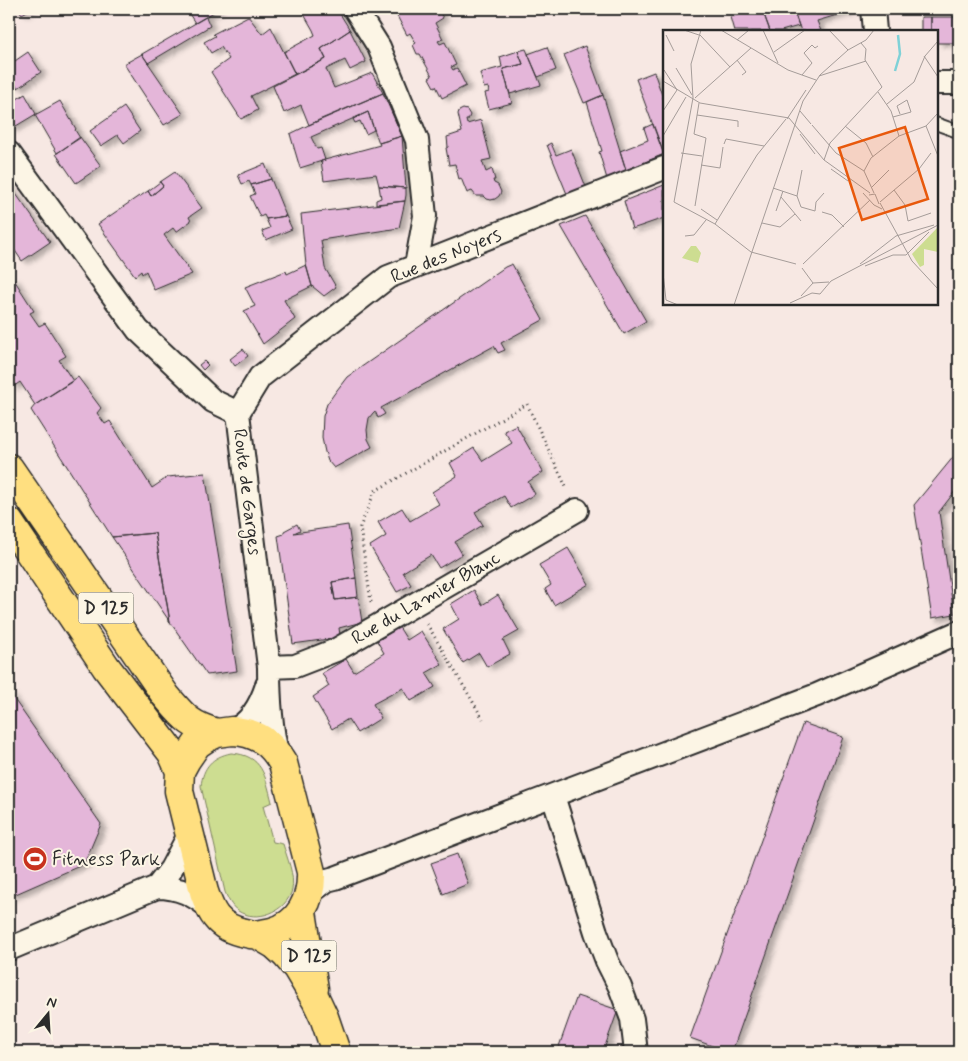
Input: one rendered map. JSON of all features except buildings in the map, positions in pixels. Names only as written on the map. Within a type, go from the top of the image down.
[{"type":"main road","name":"D 125","points":[[9,468],[166,696],[189,722],[202,728],[224,732]]},
{"type":"main road","name":"D 125","points":[[9,522],[106,667],[172,753],[180,771]]},
{"type":"main road","points":[[224,732],[244,732],[253,735],[277,752],[287,775],[312,889],[289,925],[258,936],[231,929],[215,916],[210,908],[204,892],[179,791],[180,771],[198,744],[206,738],[224,732]]},
{"type":"main road","name":"D 125","points":[[312,889],[316,1000]]},
{"type":"main road","name":"D 125","points":[[258,936],[275,946],[297,968],[324,1017],[336,1052]]},
{"type":"street","points":[[356,9],[379,47],[417,140],[425,216],[416,266]]},
{"type":"street","points":[[873,9],[875,30]]},
{"type":"street","points":[[938,83],[959,83]]},
{"type":"street","name":"Route de Garges","points":[[9,153],[138,330],[213,401],[238,413],[269,673],[271,724],[277,752]]},
{"type":"street","name":"Rue des Noyers","points":[[238,413],[260,377],[388,277],[663,168]]},
{"type":"street","name":"Rue du Lamier Blanc","points":[[269,673],[295,666],[336,650],[577,510]]},
{"type":"street","points":[[312,889],[817,695],[959,632]]},
{"type":"street","name":"Route de Garges","points":[[224,732],[241,728],[254,713],[263,698],[269,673]]},
{"type":"street","points":[[553,796],[596,932],[632,1019],[636,1052]]},
{"type":"street","points":[[157,887],[171,869],[189,835]]},
{"type":"street","points":[[9,950],[157,887],[167,887],[187,892],[210,908]]},
{"type":"lane","points":[[938,124],[959,132]]},
{"type":"path","points":[[375,627],[360,527],[375,490],[527,404],[577,510]]},
{"type":"path","points":[[415,604],[483,719]]},
{"type":"green space","points":[[231,753],[250,758],[261,769],[272,802],[263,806],[273,842],[283,844],[292,873],[293,884],[289,898],[277,909],[262,915],[254,916],[238,911],[227,897],[201,786],[206,768],[219,757]]},
{"type":"place","name":"Fitness Park","points":[[35,859]]}]
